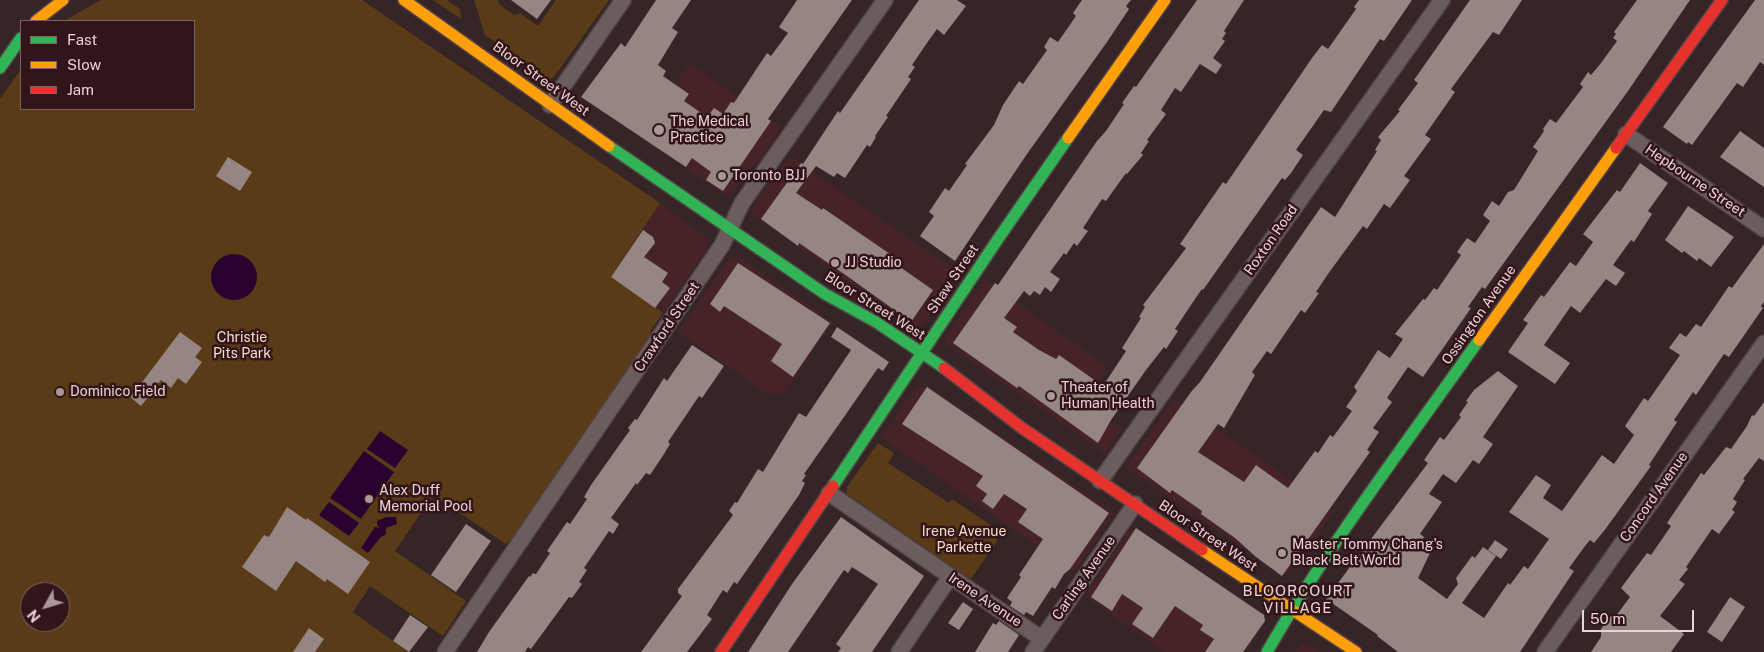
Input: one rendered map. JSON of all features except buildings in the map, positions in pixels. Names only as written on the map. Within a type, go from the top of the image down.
[{"type":"street","points":[[34,20],[44,0]]},
{"type":"street","points":[[35,20],[62,0]]},
{"type":"street","name":"Bloor Street West","points":[[404,0],[468,44],[550,106],[825,294],[876,322],[922,353],[967,384],[1022,428],[1356,652]]},
{"type":"street","points":[[550,106],[623,0]]},
{"type":"street","name":"Crawford Street","points":[[445,652],[701,276],[730,228],[742,203],[885,0]]},
{"type":"street","name":"Shaw Street","points":[[721,652],[998,239],[1165,0]]},
{"type":"street","name":"Roxton Road","points":[[1100,481],[1442,0]]},
{"type":"street","name":"Ossington Avenue","points":[[1267,652],[1353,517],[1722,0]]},
{"type":"street","points":[[0,68],[20,39]]},
{"type":"street","name":"Hepbourne Street","points":[[1626,134],[1764,228]]},
{"type":"street","name":"Concord Avenue","points":[[1545,652],[1764,343]]},
{"type":"street","name":"Irene Avenue","points":[[829,493],[950,577],[1037,646]]},
{"type":"street","name":"Carling Avenue","points":[[1037,646],[1134,504]]},
{"type":"street","points":[[899,652],[950,577]]},
{"type":"shaded area","points":[[689,63],[782,127],[731,194],[727,196],[638,137]]},
{"type":"shaded area","points":[[789,156],[961,273],[924,323],[916,326],[911,324],[752,215],[751,210]]},
{"type":"shaded area","points":[[660,203],[707,238],[708,247],[663,313],[611,277]]},
{"type":"shaded area","points":[[234,254],[247,258],[253,264],[257,277],[253,290],[247,296],[234,300],[221,296],[215,290],[211,277],[215,264],[221,258]]},
{"type":"shaded area","points":[[734,257],[740,258],[833,322],[784,393],[769,395],[678,332],[729,259]]},
{"type":"shaded area","points":[[985,280],[1107,366],[1087,404],[1122,429],[1105,453],[944,343],[947,335]]},
{"type":"shaded area","points":[[928,386],[1113,512],[1111,518],[1075,572],[881,438],[910,394],[917,387]]},
{"type":"shaded area","points":[[1174,399],[1335,511],[1288,573],[1283,575],[1126,468]]},
{"type":"shaded area","points":[[380,431],[408,450],[395,468],[367,449]]},
{"type":"shaded area","points":[[364,451],[394,472],[361,519],[330,498]]},
{"type":"shaded area","points":[[329,502],[359,523],[349,536],[319,515]]},
{"type":"shaded area","points":[[386,517],[396,517],[397,524],[386,528],[386,534],[380,538],[368,553],[361,548],[375,527],[380,528],[377,525],[377,521]]},
{"type":"shaded area","points":[[1137,528],[1264,614],[1264,624],[1245,652],[1164,652],[1085,596],[1129,531]]},
{"type":"shaded area","points":[[1307,643],[1320,652],[1296,652],[1301,645]]},
{"type":"green space","name":"Christie Pits Park","points":[[101,0],[362,0],[660,203],[611,277],[663,313],[651,330],[650,339],[518,532],[506,544],[433,495],[395,551],[466,601],[443,636],[370,586],[353,612],[408,652],[0,652],[0,99],[20,70],[20,110],[195,110],[195,20],[66,20]]},
{"type":"green space","points":[[433,0],[447,0],[460,9],[461,19]]},
{"type":"green space","points":[[474,0],[498,0],[499,4],[514,15],[520,13],[538,26],[556,0],[609,0],[554,77],[550,79],[485,35]]},
{"type":"green space","name":"Irene Avenue Parkette","points":[[878,443],[894,453],[888,463],[949,503],[952,499],[998,530],[997,541],[971,579],[847,494],[847,487]]},
{"type":"traffic: fast","points":[[0,68],[20,39]]},
{"type":"traffic: fast","points":[[833,486],[1068,138]]},
{"type":"traffic: fast","points":[[609,146],[825,294],[876,322],[944,368]]},
{"type":"traffic: fast","points":[[1267,652],[1316,572],[1396,455],[1479,340]]},
{"type":"traffic: slow","points":[[37,20],[63,0]]},
{"type":"traffic: slow","points":[[404,0],[609,146]]},
{"type":"traffic: slow","points":[[1068,138],[1165,0]]},
{"type":"traffic: slow","points":[[1479,340],[1616,148]]},
{"type":"traffic: slow","points":[[1202,550],[1356,652]]},
{"type":"traffic: jam","points":[[1616,148],[1722,0]]},
{"type":"traffic: jam","points":[[944,368],[1022,428],[1202,550]]},
{"type":"traffic: jam","points":[[721,652],[833,486]]},
{"type":"place","name":"The Medical Practice","points":[[659,130]]},
{"type":"place","name":"Toronto BJJ","points":[[722,176]]},
{"type":"place","name":"JJ Studio","points":[[835,263]]},
{"type":"place","name":"Dominico Field","points":[[60,392]]},
{"type":"place","name":"Theater of Human Health","points":[[1051,396]]},
{"type":"place","name":"Alex Duff Memorial Pool","points":[[369,499]]},
{"type":"place","name":"Master Tommy Chang's Black Belt World","points":[[1282,553]]},
{"type":"district","name":"BLOORCOURT VILLAGE","points":[[1298,600]]}]
